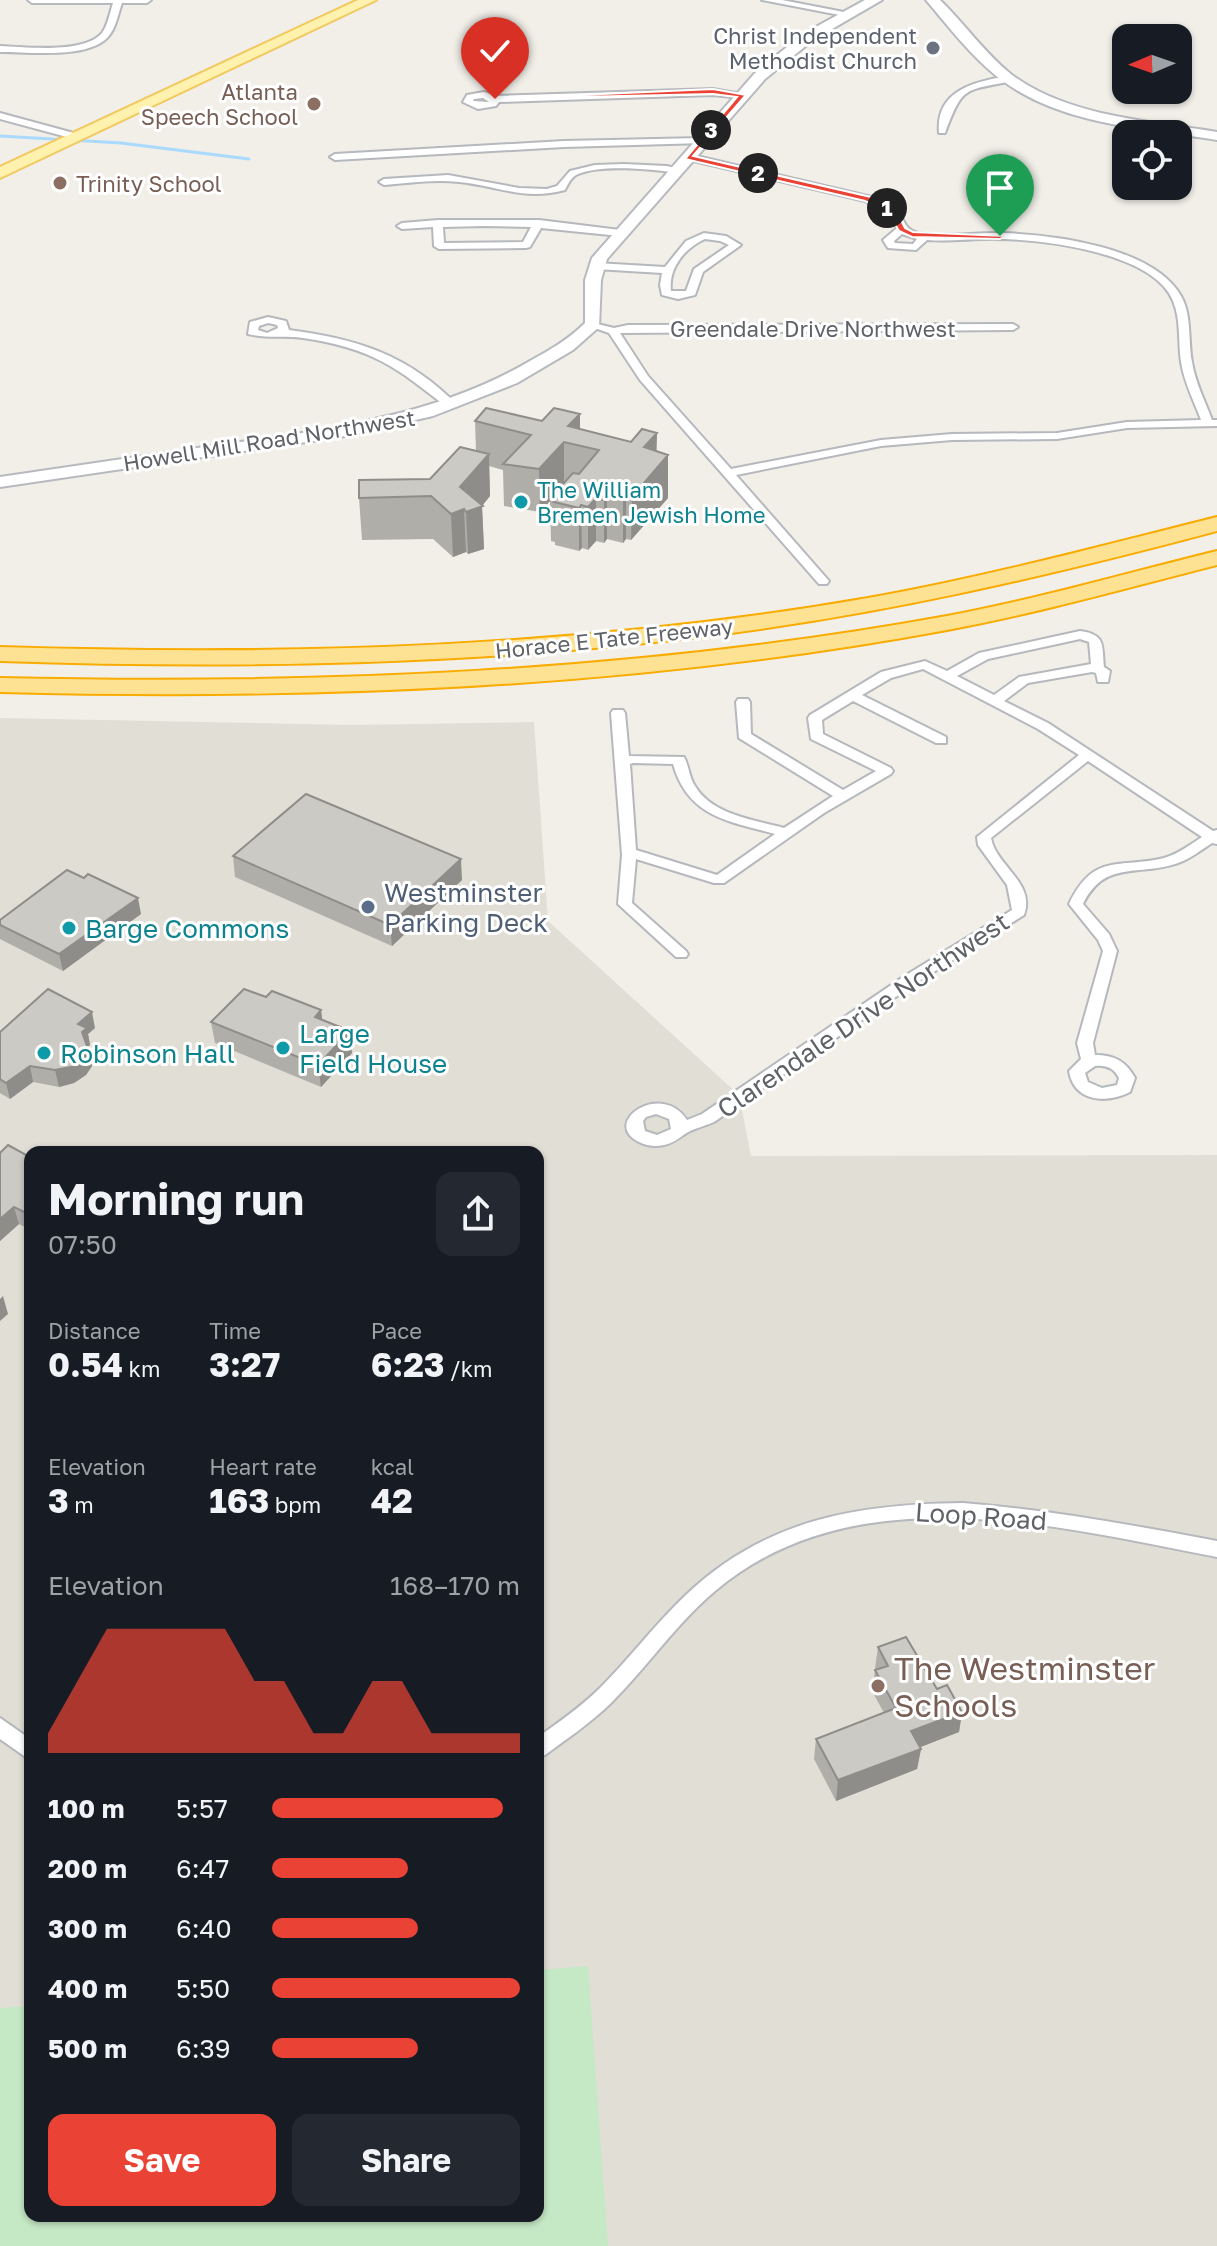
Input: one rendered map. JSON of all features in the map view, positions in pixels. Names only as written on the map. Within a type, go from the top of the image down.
[{"type":"highway","name":"Horace E Tate Freeway","points":[[0,654],[282,659],[467,652],[609,641],[820,613],[987,582],[1217,524]]},
{"type":"highway","name":"Horace E Tate Freeway","points":[[0,685],[129,689],[326,689],[462,683],[628,669],[750,655],[950,622],[1066,597],[1217,558]]},
{"type":"main road","points":[[0,173],[356,0]]},
{"type":"main road","points":[[0,167],[369,0]]},
{"type":"main road","points":[[593,324],[596,266],[620,233],[742,95],[793,47],[875,0]]},
{"type":"main road","points":[[933,0],[989,62],[1009,79],[1036,94],[1067,105],[1217,136]]},
{"type":"main road","name":"Howell Mill Road Northwest","points":[[0,482],[317,436],[452,406],[535,367],[572,343],[593,324]]},
{"type":"street","points":[[32,0],[147,0]]},
{"type":"street","points":[[766,0],[850,14]]},
{"type":"street","points":[[0,49],[68,48],[92,44],[106,34],[118,2]]},
{"type":"street","points":[[942,131],[946,106],[958,94],[980,85],[1009,79]]},
{"type":"street","points":[[495,99],[713,92],[742,95]]},
{"type":"street","points":[[0,116],[74,135]]},
{"type":"street","points":[[335,157],[564,144],[701,141]]},
{"type":"street","points":[[688,157],[868,199],[893,212],[902,229],[925,236],[1000,236],[1049,241],[1116,257],[1152,272],[1168,285],[1178,300],[1188,367],[1213,423],[1127,425],[1057,436],[952,437],[881,443],[730,473]]},
{"type":"street","points":[[384,182],[449,178],[523,191],[548,191],[561,188],[567,176],[581,170],[641,166],[675,172]]},
{"type":"street","points":[[438,223],[439,246],[526,245],[539,223]]},
{"type":"street","points":[[402,226],[539,223],[620,233]]},
{"type":"street","points":[[902,229],[888,240],[890,244],[903,249],[916,247],[925,236]]},
{"type":"street","points":[[722,238],[736,245],[698,271],[691,293],[678,296],[666,293],[663,283],[666,270],[692,239],[722,238]]},
{"type":"street","points":[[596,266],[666,270]]},
{"type":"street","points":[[593,324],[613,331],[644,378],[823,581]]},
{"type":"street","name":"Greendale Drive Northwest","points":[[613,331],[644,328],[1013,327]]},
{"type":"street","points":[[282,332],[339,340],[375,351],[398,364],[452,406]]},
{"type":"street","points":[[947,676],[984,656],[1080,635],[1090,636],[1095,641],[1100,673],[1024,680],[996,700]]},
{"type":"street","points":[[629,855],[638,854],[719,880],[843,796],[886,771],[816,736],[815,718],[886,675],[925,665],[996,700],[1089,755],[1216,837],[1177,859],[1119,866],[1097,875],[1082,888],[1076,904],[1082,917],[1108,940],[1110,951],[1085,1043],[1089,1061]]},
{"type":"street","points":[[851,695],[941,740]]},
{"type":"street","points":[[743,702],[744,735],[843,796]]},
{"type":"street","points":[[618,713],[629,855],[625,904],[681,954]]},
{"type":"street","name":"Clarendale Drive Northwest","points":[[680,1126],[691,1126],[708,1118],[908,981],[1019,912],[1021,903],[1017,890],[985,845],[984,837],[1072,765],[1089,755]]},
{"type":"street","points":[[623,762],[632,759],[679,760],[687,785],[706,805],[787,833]]},
{"type":"street","name":"Loop Road","points":[[544,1744],[603,1698],[723,1574],[788,1537],[842,1517],[938,1508],[1066,1522],[1217,1549]]},
{"type":"street","points":[[0,1727],[24,1746]]},
{"type":"shaded area","name":"The Westminster Schools","points":[[0,718],[352,725],[534,722],[548,921],[739,1095],[751,1156],[1217,1155],[1217,2246],[0,2246]]},
{"type":"green space","points":[[588,1966],[608,2246],[0,2246],[0,2008],[24,2006],[24,2222],[544,2222],[544,1970]]},
{"type":"building","points":[[486,408],[542,421],[554,408],[563,410],[580,414],[568,426],[631,442],[642,429],[657,433],[644,447],[668,455],[632,497],[626,496],[623,500],[607,496],[604,500],[596,498],[588,507],[581,505],[579,508],[554,502],[557,499],[550,498],[573,473],[579,474],[599,450],[564,442],[539,469],[503,464],[531,435],[475,421]]},
{"type":"building","points":[[460,447],[489,454],[460,487],[483,506],[451,514],[431,496],[359,498],[359,480],[430,479]]},
{"type":"building","name":"Westminster Parking Deck","points":[[306,794],[461,859],[390,925],[233,856]]},
{"type":"building","name":"Barge Commons","points":[[67,870],[84,878],[88,874],[138,898],[59,954],[0,925],[0,920]]},
{"type":"building","name":"Robinson Hall","points":[[48,989],[92,1012],[78,1024],[87,1028],[82,1032],[88,1049],[83,1059],[71,1067],[55,1070],[30,1066],[6,1083],[0,1079],[0,1032]]},
{"type":"building","points":[[244,989],[266,997],[272,991],[321,1010],[315,1017],[350,1031],[318,1065],[211,1022]]},
{"type":"building","points":[[8,1145],[24,1154],[24,1212],[14,1207],[0,1219],[0,1153]]},
{"type":"building","points":[[906,1637],[937,1689],[947,1685],[962,1712],[911,1731],[921,1749],[838,1780],[816,1739],[896,1708],[875,1670],[888,1666],[878,1647]]},
{"type":"waterway","points":[[0,136],[121,143],[249,159]]},
{"type":"place","name":"Christ Independent Methodist Church","points":[[933,48]]},
{"type":"place","name":"Atlanta Speech School","points":[[314,104]]},
{"type":"place","name":"Trinity School","points":[[60,183]]},
{"type":"place","name":"The William Bremen Jewish Home","points":[[521,502]]},
{"type":"place","name":"Westminster Parking Deck","points":[[368,907]]},
{"type":"place","name":"Barge Commons","points":[[69,928]]},
{"type":"place","name":"Large Field House","points":[[283,1048]]},
{"type":"place","name":"Robinson Hall","points":[[44,1053]]},
{"type":"place","name":"The Westminster Schools","points":[[878,1686]]},
{"type":"route","points":[[495,99],[713,92],[742,95],[688,157],[868,199],[893,212],[902,229],[912,235],[1000,236]]}]
